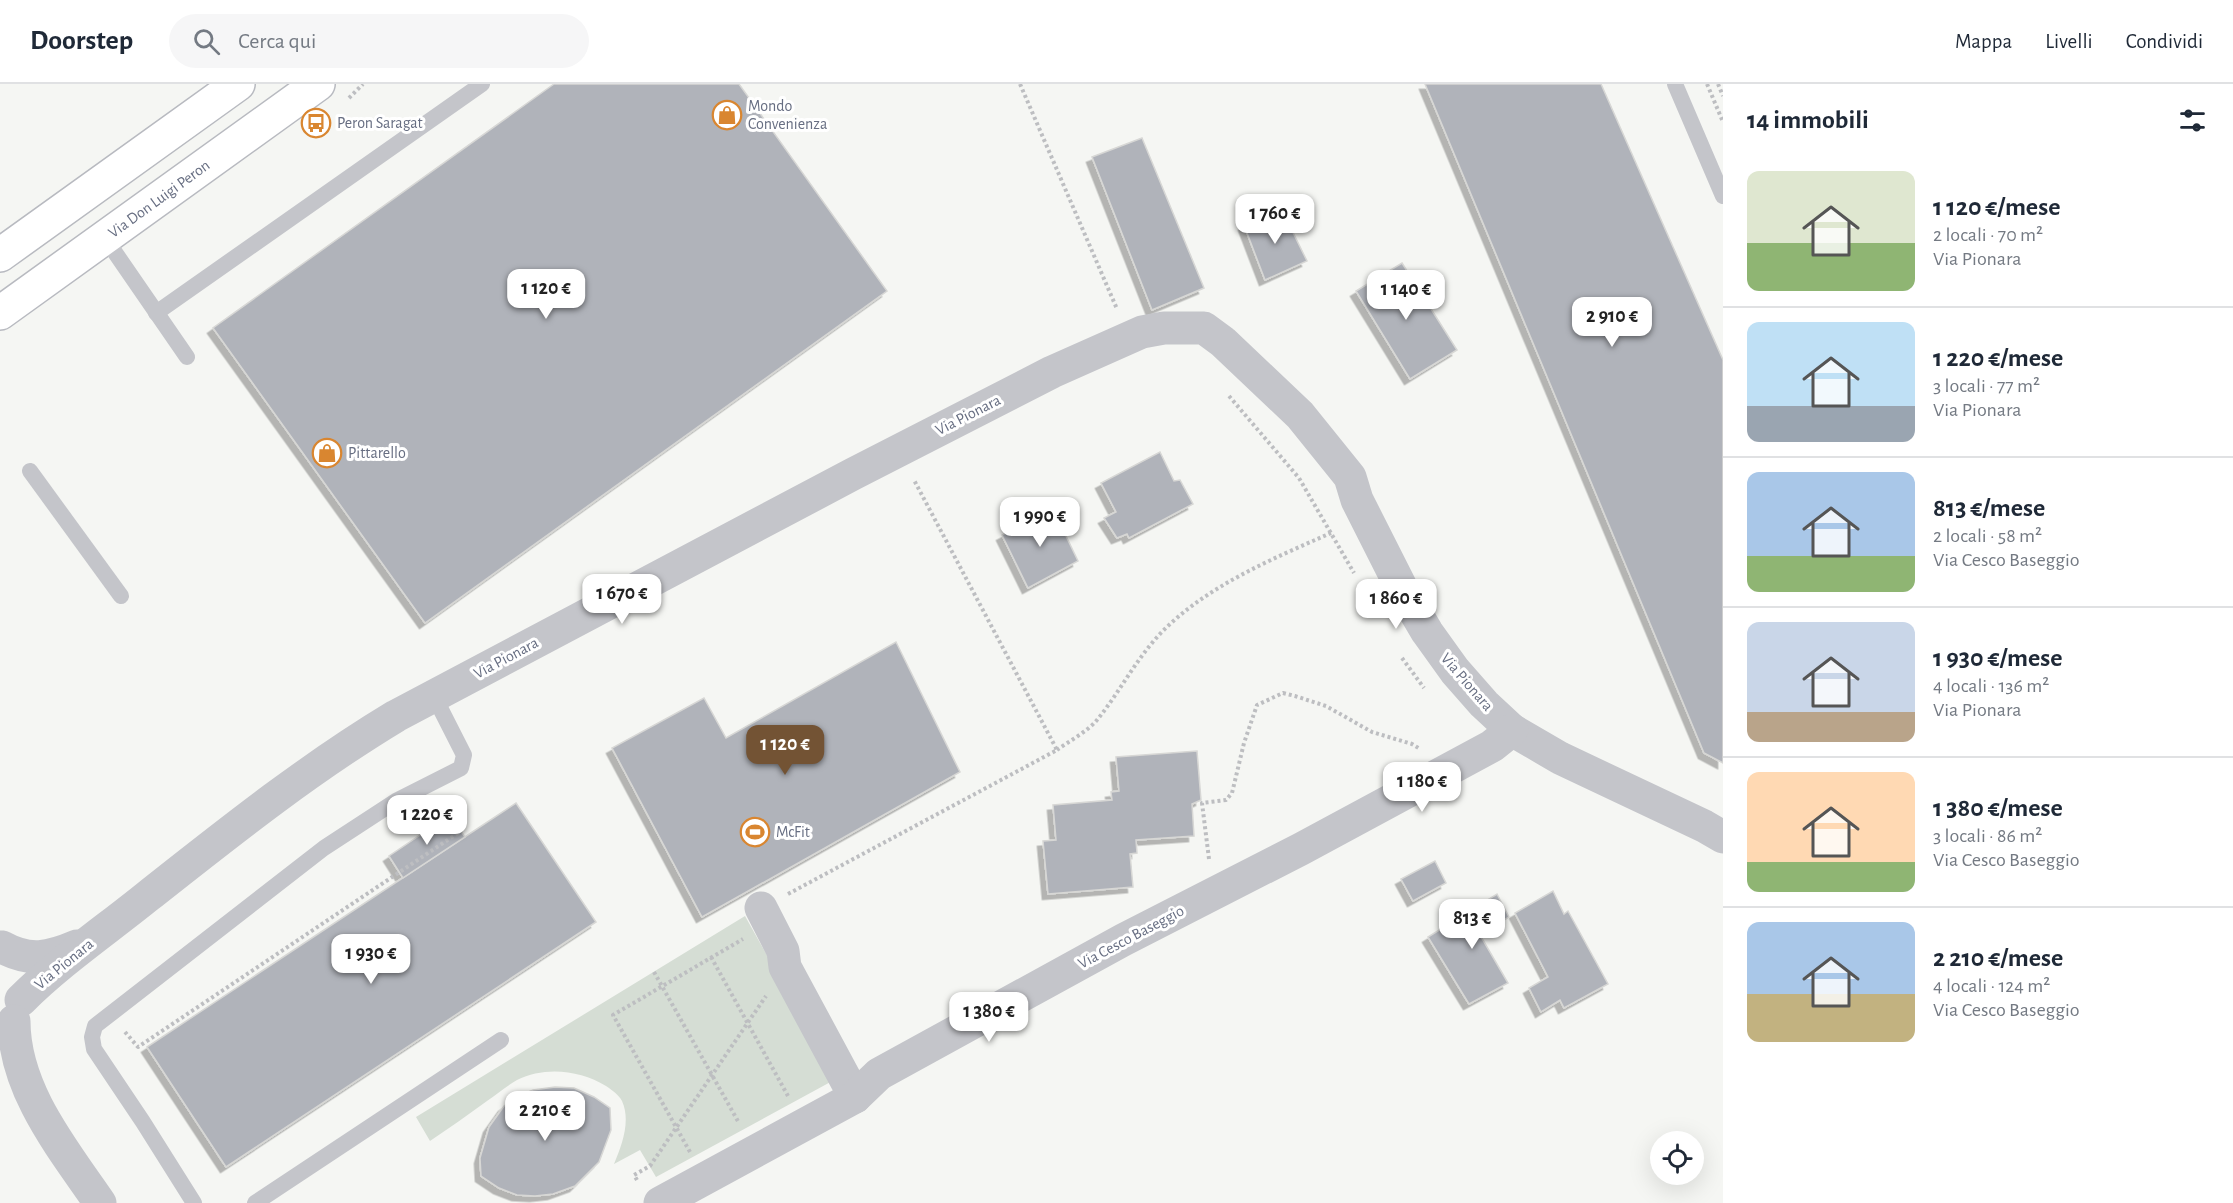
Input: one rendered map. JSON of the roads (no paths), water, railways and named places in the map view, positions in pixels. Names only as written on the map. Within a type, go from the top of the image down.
[{"type":"street","points":[[0,255],[238,84]]},
{"type":"street","name":"Via Don Luigi Peron","points":[[0,313],[318,84]]},
{"type":"street","name":"Via Pionara","points":[[12,1022],[54,971],[267,802],[360,738],[435,696],[1052,372],[1142,332],[1164,328],[1204,328],[1223,342],[1300,415],[1350,477],[1357,500],[1404,593],[1427,632],[1455,671],[1484,704],[1512,729],[1560,758],[1723,837]]},
{"type":"street","name":"Via Cesco Baseggio","points":[[649,1192],[855,1097],[879,1074],[1123,940],[1492,746],[1512,729]]},
{"type":"street","points":[[756,921],[783,951],[785,967],[855,1097]]},
{"type":"street","name":"Via Pionara","points":[[1,947],[15,955],[43,957],[62,953],[108,928]]},
{"type":"street","points":[[1,947],[11,956],[21,975],[12,1022],[16,1050],[37,1108],[100,1203]]},
{"type":"street","points":[[0,1080],[37,1108]]},
{"type":"lane","points":[[156,313],[482,84]]},
{"type":"lane","points":[[1675,84],[1723,196]]},
{"type":"lane","points":[[105,238],[187,357]]},
{"type":"lane","points":[[30,471],[121,596]]},
{"type":"lane","points":[[194,1203],[94,1049],[92,1037],[95,1026],[324,848],[396,801],[460,768],[464,756],[435,696]]},
{"type":"lane","points":[[255,1203],[501,1040]]},
{"type":"place","name":"Mondo Convenienza","points":[[727,115]]},
{"type":"place","name":"Peron Saragat","points":[[316,123]]},
{"type":"place","name":"Pittarello","points":[[327,453]]},
{"type":"place","name":"McFit","points":[[755,832]]}]
